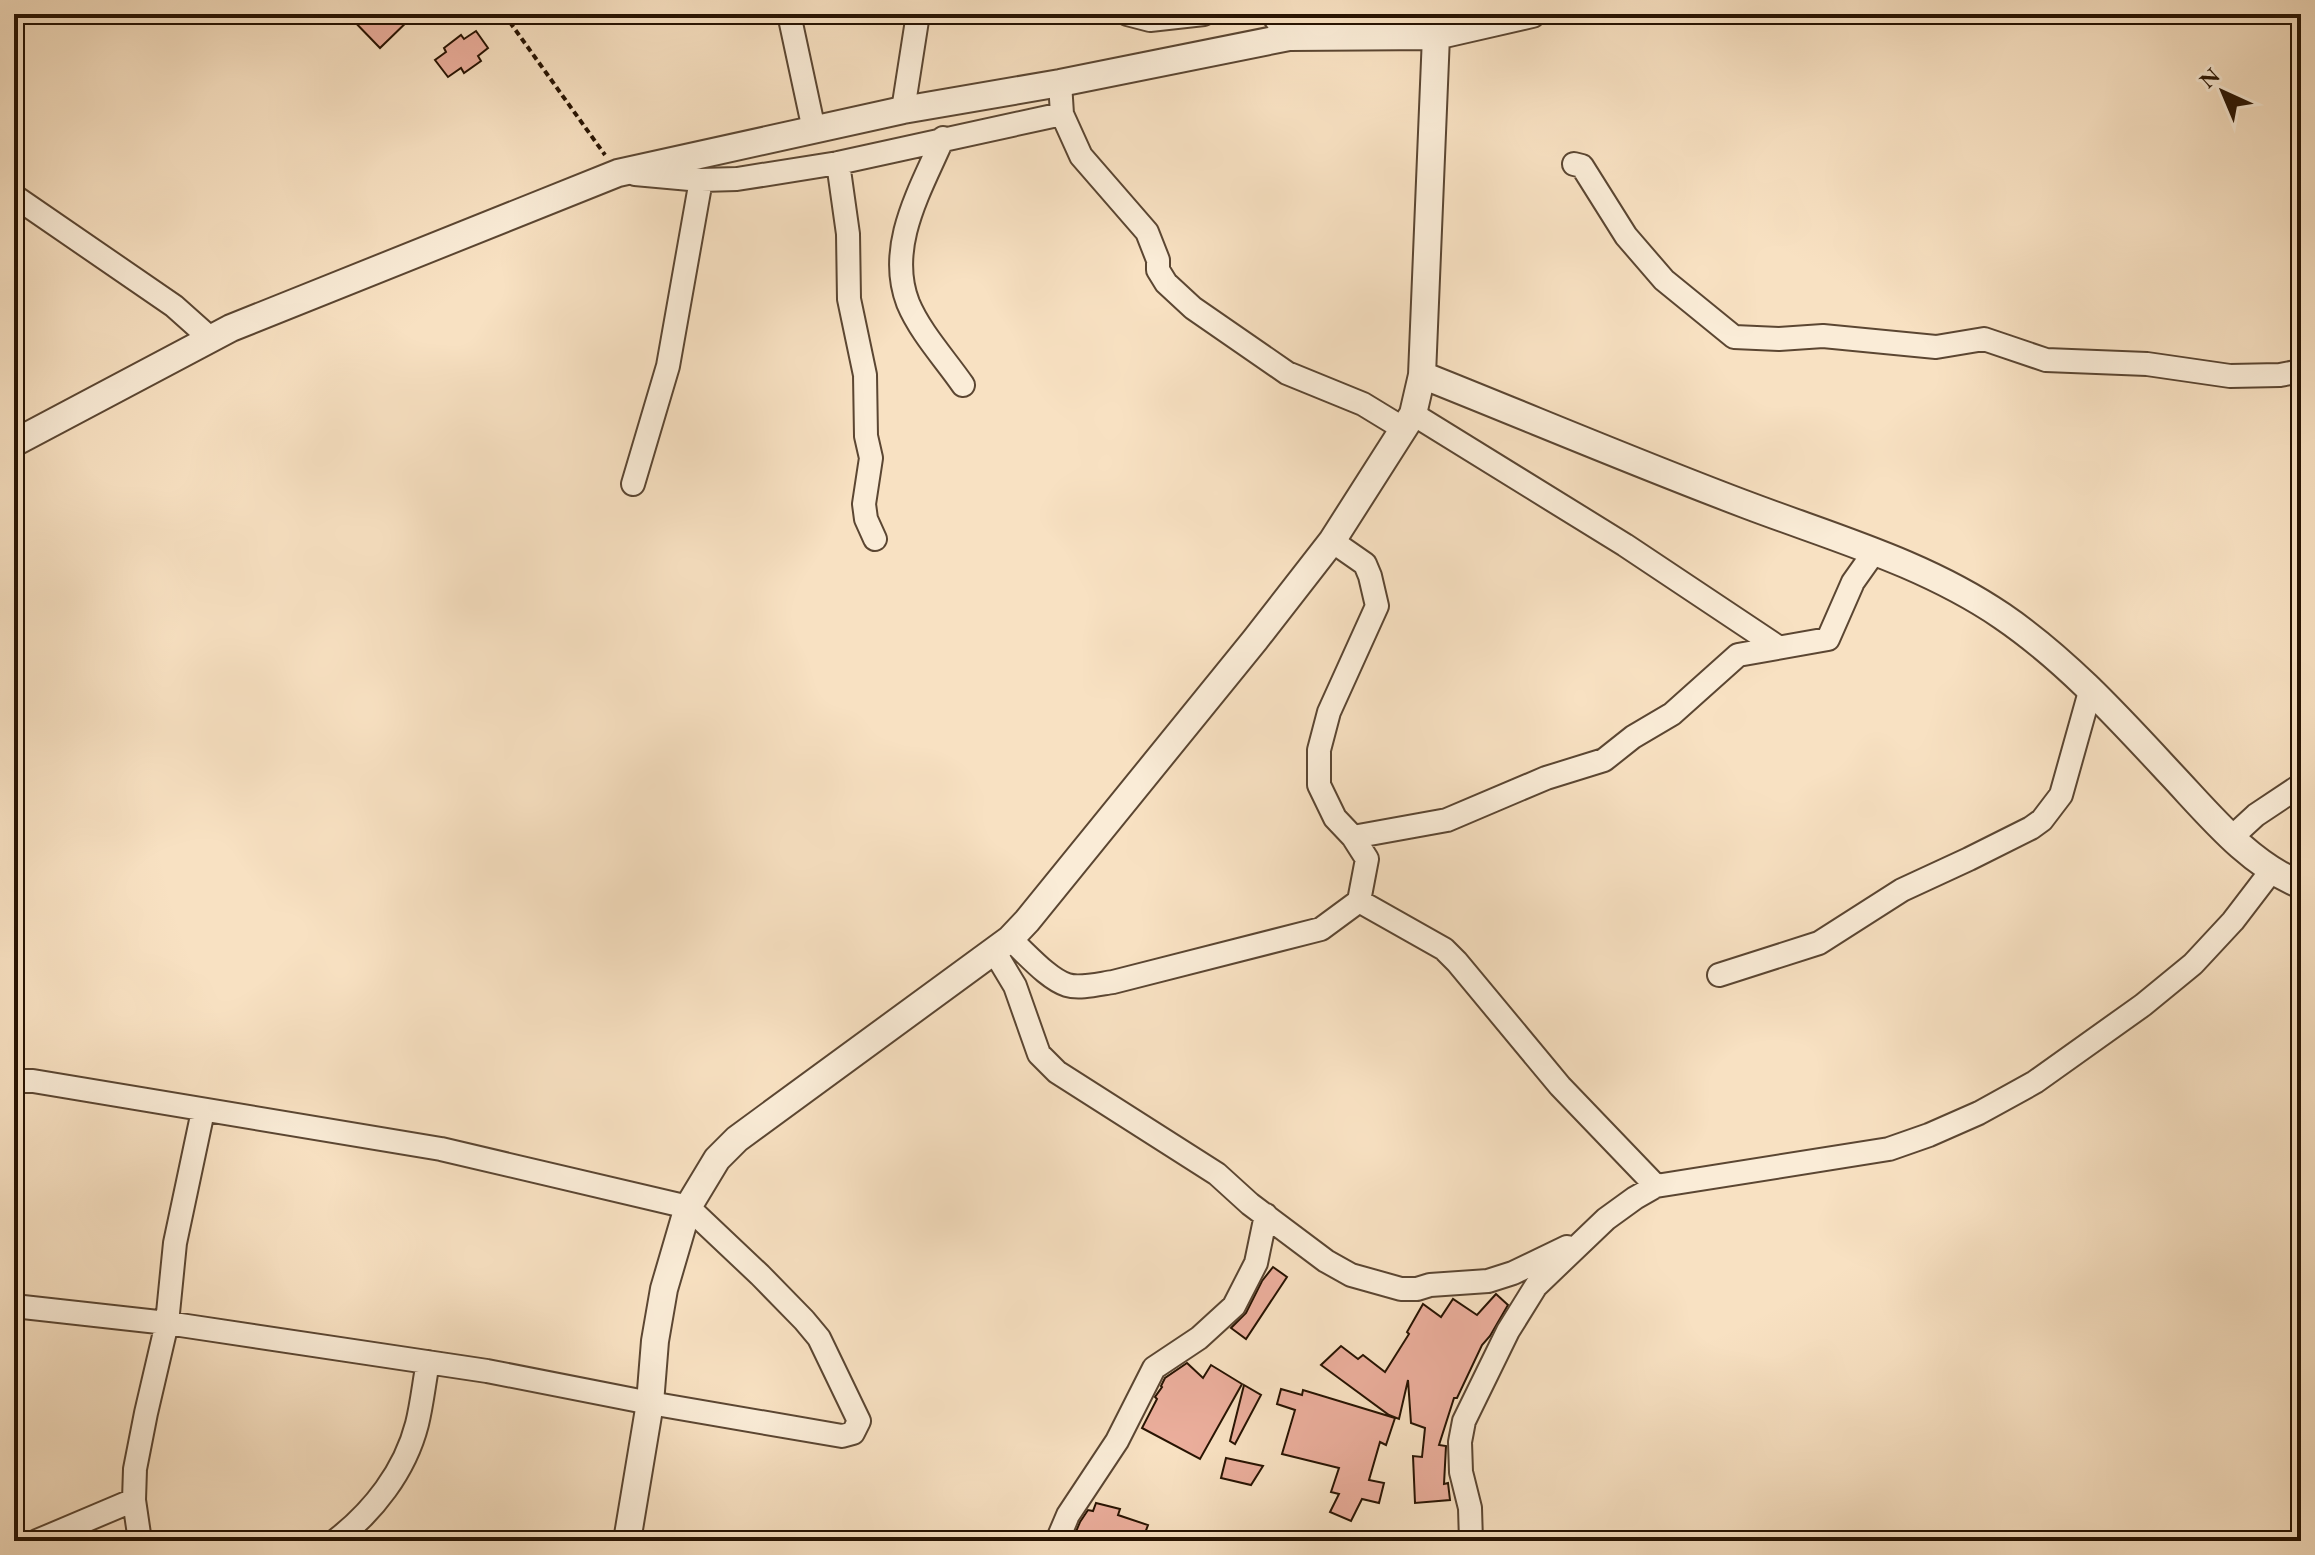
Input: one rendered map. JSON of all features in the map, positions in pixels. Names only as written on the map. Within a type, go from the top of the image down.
[{"type":"street","points":[[789,14],[814,130]]},
{"type":"street","points":[[903,110],[918,14]]},
{"type":"street","points":[[1127,14],[1150,20],[1204,14]]},
{"type":"street","points":[[1272,14],[1289,37]]},
{"type":"street","points":[[14,443],[231,328],[618,173],[903,110],[1060,83],[1289,37],[1532,14]]},
{"type":"street","points":[[627,1541],[650,1403],[659,1311],[688,1207],[717,1159],[737,1139],[1002,945],[1131,794],[1332,541],[1409,422],[1422,375],[1436,25]]},
{"type":"street","points":[[1060,83],[1062,114],[1081,156],[1147,232],[1158,260],[1158,270],[1166,283],[1193,308],[1287,373],[1409,422],[1625,545],[1778,647]]},
{"type":"street","points":[[618,173],[701,180],[737,179],[838,163],[1062,114]]},
{"type":"street","points":[[943,138],[906,224],[903,274],[908,301],[921,326],[963,385]]},
{"type":"street","points":[[838,163],[848,234],[849,299],[865,375],[866,436],[871,458],[864,504],[866,519],[875,539]]},
{"type":"street","points":[[1574,164],[1582,166],[1626,236],[1664,280],[1734,337],[1779,339],[1823,336],[1936,347],[1984,339],[2046,360],[2147,364],[2230,376],[2280,375],[2301,371]]},
{"type":"street","points":[[633,484],[668,366],[701,180]]},
{"type":"street","points":[[14,196],[174,306],[211,339]]},
{"type":"street","points":[[1422,375],[1732,499],[1875,551],[1940,580],[2001,615],[2091,688],[2231,838],[2272,870],[2301,885]]},
{"type":"street","points":[[1002,945],[1069,986],[1113,982],[1321,929],[1359,901],[1367,859],[1353,837],[1335,818],[1319,785],[1319,750],[1329,712],[1377,606],[1365,564],[1332,541]]},
{"type":"street","points":[[1353,837],[1447,820],[1546,778],[1604,760],[1633,737],[1672,714],[1738,655],[1828,639],[1853,582],[1875,551]]},
{"type":"street","points":[[1719,975],[1819,943],[1902,890],[2042,820],[2061,795],[2091,688]]},
{"type":"street","points":[[2231,838],[2256,815],[2301,785]]},
{"type":"street","points":[[1471,1541],[1470,1508],[1461,1472],[1460,1442],[1464,1421],[1508,1331],[1536,1286],[1606,1219],[1656,1186],[1889,1149],[1979,1113],[2035,1082],[2143,1005],[2193,964],[2233,921],[2272,870]]},
{"type":"street","points":[[1359,901],[1444,949],[1560,1086],[1656,1186]]},
{"type":"street","points":[[1002,945],[1039,1054],[1045,1062],[1217,1174],[1250,1204],[1335,1267],[1351,1275],[1401,1289],[1417,1289],[1439,1284],[1488,1281],[1585,1241]]},
{"type":"street","points":[[14,1081],[33,1081],[441,1149],[688,1207],[760,1275],[819,1338],[857,1415],[858,1427],[853,1433],[842,1436],[487,1371],[167,1323],[14,1306]]},
{"type":"street","points":[[140,1541],[134,1500],[135,1469],[167,1323],[175,1243],[203,1111]]},
{"type":"street","points":[[1057,1541],[1068,1515],[1117,1441],[1154,1368],[1199,1338],[1234,1306],[1256,1263],[1266,1215]]},
{"type":"street","points":[[335,1541],[369,1511],[399,1470],[417,1425],[428,1362]]},
{"type":"street","points":[[37,1541],[134,1500]]},
{"type":"path","points":[[504,14],[618,173]]},
{"type":"building","points":[[347,14],[415,14],[380,48]]},
{"type":"building","points":[[476,31],[488,48],[478,56],[481,61],[464,73],[461,68],[448,77],[435,60],[446,52],[444,48],[461,35],[464,39]]},
{"type":"building","points":[[1273,1267],[1287,1277],[1246,1339],[1231,1328],[1246,1313]]},
{"type":"building","points":[[1496,1294],[1508,1305],[1482,1345],[1457,1398],[1454,1398],[1439,1445],[1446,1446],[1444,1484],[1448,1483],[1450,1500],[1415,1503],[1413,1456],[1422,1457],[1425,1428],[1411,1423],[1408,1380],[1399,1419],[1389,1415],[1321,1365],[1341,1346],[1358,1359],[1363,1355],[1385,1372],[1409,1334],[1407,1332],[1423,1304],[1441,1317],[1453,1299],[1477,1315]]},
{"type":"building","points":[[1187,1363],[1203,1378],[1211,1365],[1242,1384],[1200,1459],[1142,1428],[1165,1378]]},
{"type":"building","points":[[1244,1385],[1261,1395],[1235,1444],[1230,1441]]},
{"type":"building","points":[[1281,1389],[1302,1395],[1303,1390],[1395,1418],[1386,1445],[1380,1442],[1369,1480],[1384,1483],[1379,1503],[1362,1499],[1351,1521],[1330,1512],[1339,1494],[1331,1492],[1339,1468],[1282,1454],[1295,1410],[1277,1404]]},
{"type":"building","points":[[1226,1458],[1263,1466],[1251,1485],[1221,1478]]},
{"type":"building","points":[[1096,1503],[1120,1509],[1118,1515],[1148,1525],[1142,1541],[1072,1541],[1080,1522],[1088,1510],[1093,1511]]}]
